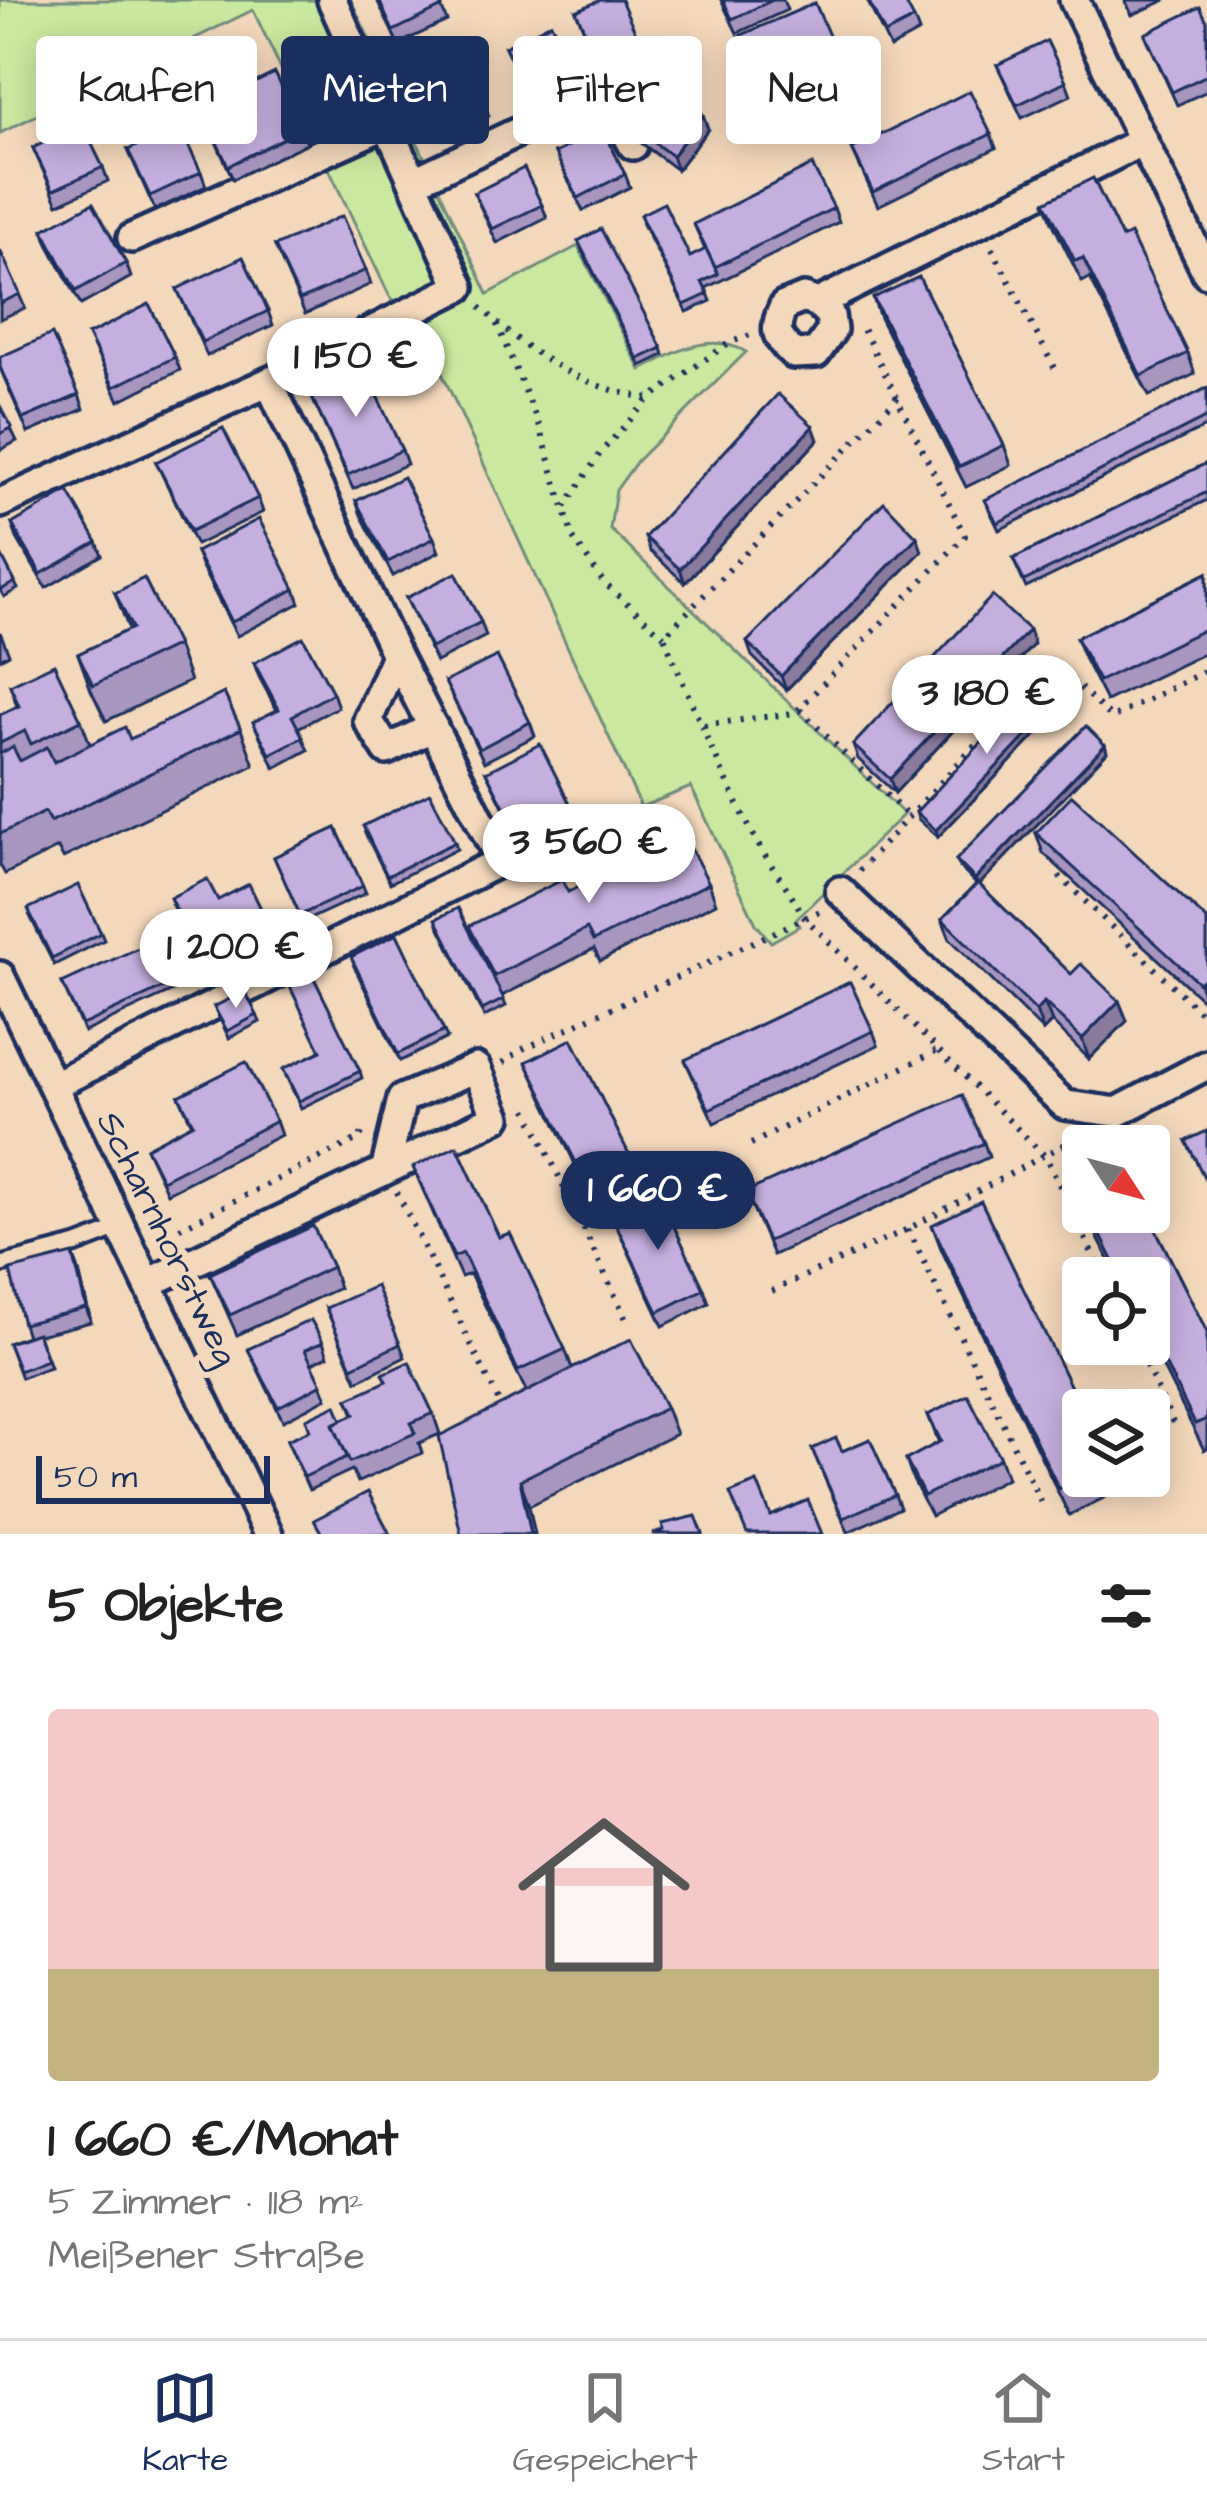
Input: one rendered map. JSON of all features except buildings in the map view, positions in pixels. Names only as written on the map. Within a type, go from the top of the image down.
[{"type":"street","points":[[332,0],[349,36]]},
{"type":"street","points":[[1074,0],[1207,273]]},
{"type":"street","points":[[415,181],[604,91],[633,146]]},
{"type":"street","points":[[830,296],[832,330],[816,353],[794,354],[778,339],[775,325],[784,306],[830,296],[1143,141]]},
{"type":"street","points":[[132,238],[344,144]]},
{"type":"street","points":[[0,503],[269,382],[460,287],[398,144]]},
{"type":"street","points":[[53,1085],[501,861],[396,655],[269,382]]},
{"type":"street","points":[[396,655],[368,720],[386,750],[433,727]]},
{"type":"street","points":[[840,891],[1065,1105],[1117,1112],[1206,1067]]},
{"type":"street","name":"Scharnhorstweg","points":[[0,976],[268,1534]]},
{"type":"street","points":[[149,1282],[497,1117],[476,1068],[403,1099],[386,1167]]},
{"type":"lane","points":[[0,1265],[76,1246],[129,1239]]},
{"type":"path","points":[[979,221],[1057,373]]},
{"type":"path","points":[[460,287],[538,357],[613,393],[650,398]]},
{"type":"path","points":[[704,725],[796,713],[965,536],[898,397],[830,296]]},
{"type":"path","points":[[495,320],[540,427],[573,538],[604,583],[664,636],[731,793],[773,872],[803,916],[1046,1157],[1094,1257]]},
{"type":"path","points":[[566,507],[601,452],[650,398],[729,344],[775,325]]},
{"type":"path","points":[[664,636],[898,397]]},
{"type":"path","points":[[476,1068],[505,1063],[523,1049],[820,911],[1052,661],[1112,718],[1207,670]]},
{"type":"path","points":[[800,710],[909,817]]},
{"type":"path","points":[[1059,876],[1207,1019]]},
{"type":"path","points":[[751,1144],[938,1050]]},
{"type":"path","points":[[526,1106],[628,1323]]},
{"type":"path","points":[[772,1291],[908,1229],[1046,1157],[1117,1112]]},
{"type":"path","points":[[129,1239],[360,1138],[364,1125]]},
{"type":"path","points":[[386,1167],[504,1413]]},
{"type":"path","points":[[908,1229],[1043,1506]]},
{"type":"path","points":[[1146,1365],[1176,1429]]},
{"type":"green space","points":[[0,0],[351,0],[368,36],[281,36],[281,69],[253,10],[200,36],[36,36],[36,115],[0,133]]},
{"type":"green space","points":[[317,144],[418,144],[488,294],[578,246],[641,370],[705,344],[746,352],[637,461],[616,490],[610,529],[904,814],[796,919],[799,926],[771,942],[756,924],[691,787],[641,807],[425,336],[389,295]]}]
